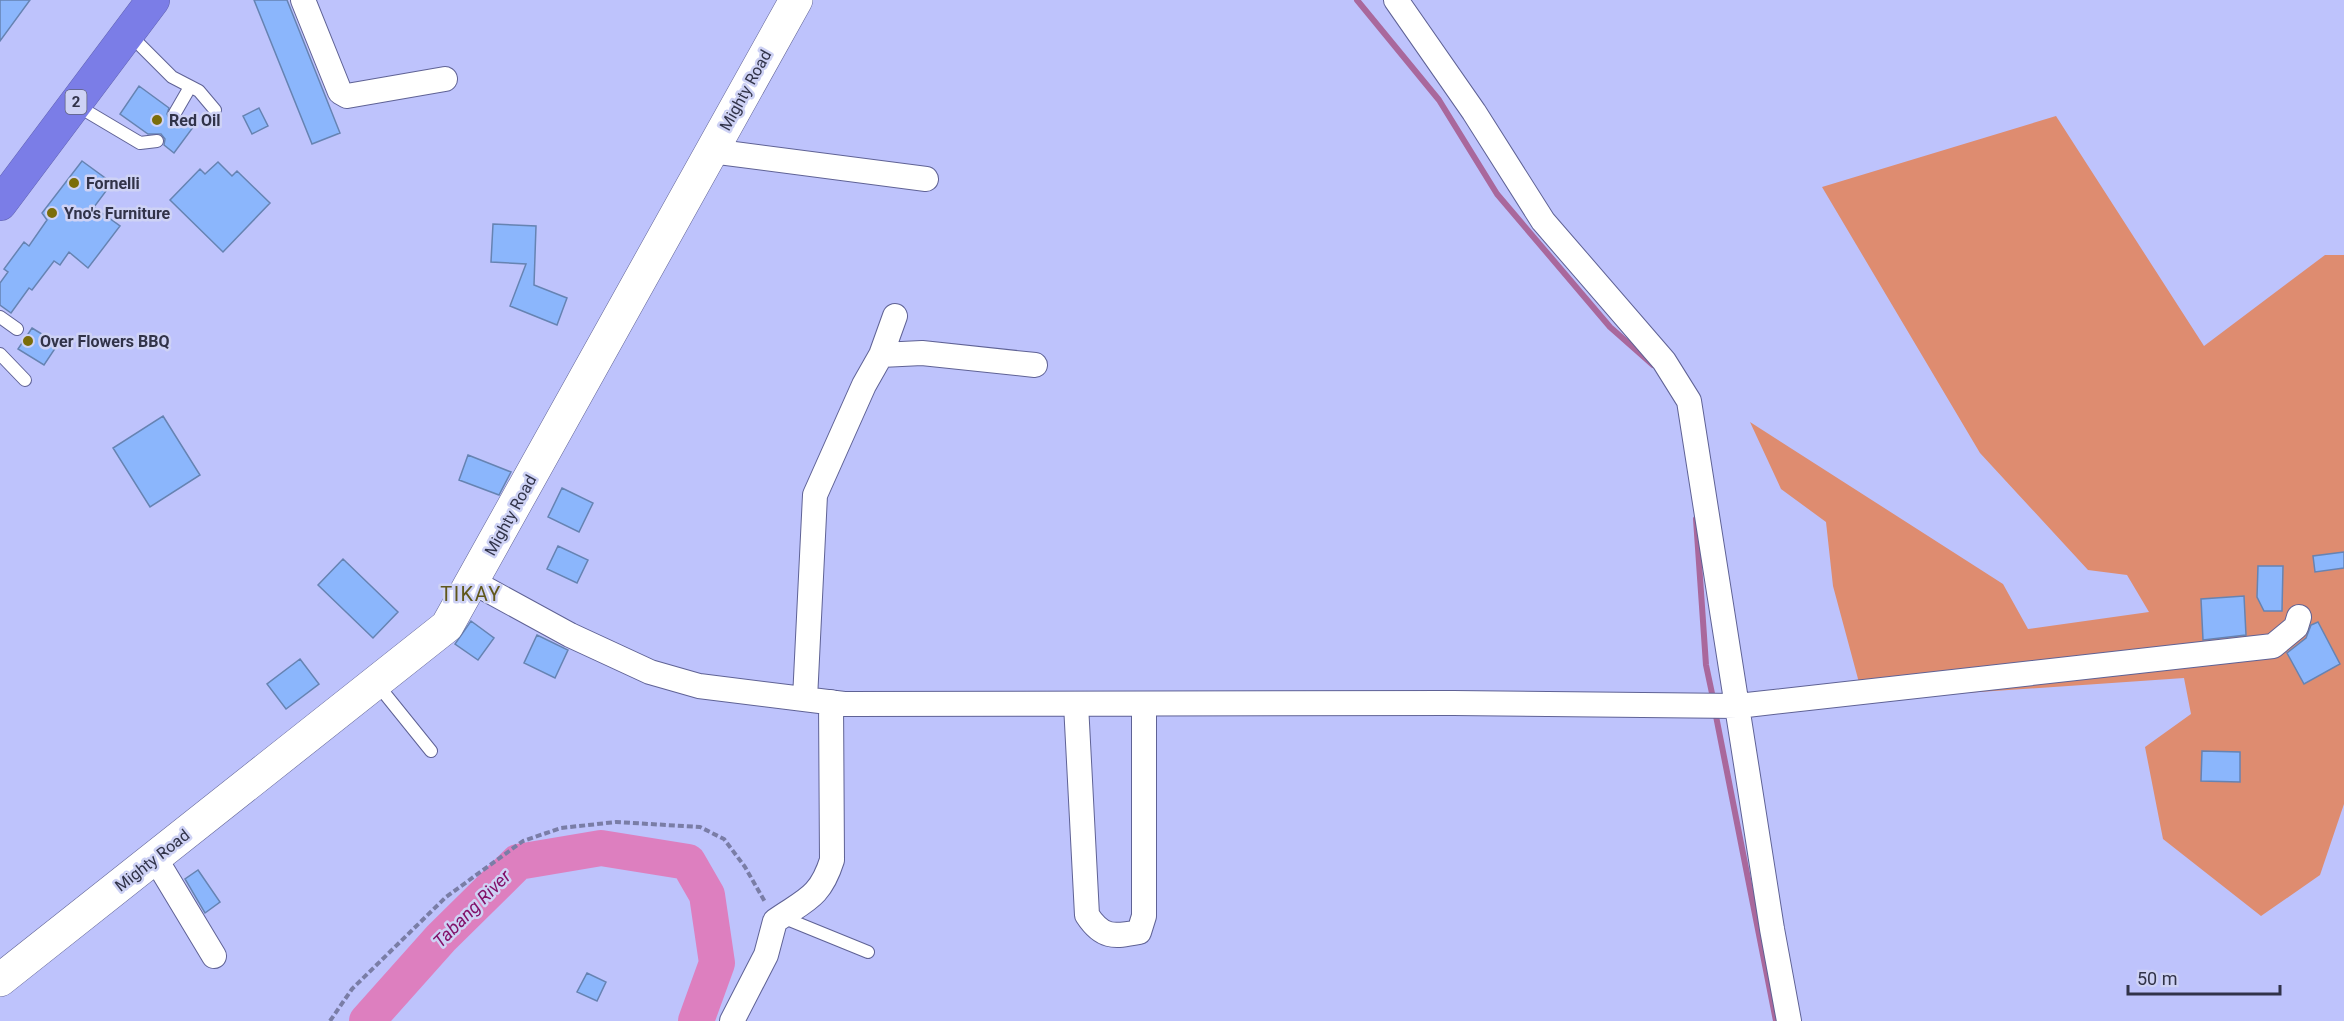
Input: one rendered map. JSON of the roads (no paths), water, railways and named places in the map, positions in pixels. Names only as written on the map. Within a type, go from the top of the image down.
[{"type":"highway","name":"2","points":[[0,204],[153,0]]},
{"type":"street","points":[[303,0],[340,92],[347,96],[445,79]]},
{"type":"street","name":"Mighty Road","points":[[0,980],[377,684],[447,626],[796,0]]},
{"type":"street","points":[[1396,0],[1474,112],[1543,221],[1664,361],[1689,401],[1772,929],[1789,1021]]},
{"type":"street","points":[[711,151],[926,179]]},
{"type":"street","points":[[805,699],[815,495],[864,385],[881,355],[895,316]]},
{"type":"street","points":[[881,355],[922,353],[1035,365]]},
{"type":"street","points":[[473,582],[570,635],[650,672],[699,687],[831,702],[1144,705],[1381,702],[1738,706],[2273,646],[2295,627],[2300,617]]},
{"type":"street","points":[[732,1021],[766,955],[778,919],[802,906],[825,882],[832,860],[831,702]]},
{"type":"street","points":[[1076,704],[1087,915],[1096,928],[1114,936],[1139,932],[1144,916],[1144,705]]},
{"type":"street","points":[[155,858],[213,956]]},
{"type":"lane","points":[[128,33],[172,77],[199,91],[215,110]]},
{"type":"lane","points":[[175,112],[190,87]]},
{"type":"lane","points":[[75,104],[140,143],[157,141]]},
{"type":"lane","points":[[0,317],[17,329]]},
{"type":"lane","points":[[0,354],[25,380]]},
{"type":"lane","points":[[377,684],[431,751]]},
{"type":"lane","points":[[778,919],[868,952]]},
{"type":"waterway","points":[[1357,0],[1439,100],[1497,194],[1610,327],[1653,365]]},
{"type":"waterway","points":[[1696,519],[1706,665],[1713,698]]},
{"type":"waterway","points":[[1715,711],[1776,1021]]},
{"type":"waterway","name":"Tabang River","points":[[367,1021],[441,938],[518,862],[601,848],[688,862],[707,895],[717,963],[696,1021]]},
{"type":"place","name":"Red Oil","points":[[157,120]]},
{"type":"place","name":"Fornelli","points":[[74,183]]},
{"type":"place","name":"Yno's Furniture","points":[[52,213]]},
{"type":"place","name":"Over Flowers BBQ","points":[[28,341]]},
{"type":"district","name":"TIKAY","points":[[471,594]]}]
